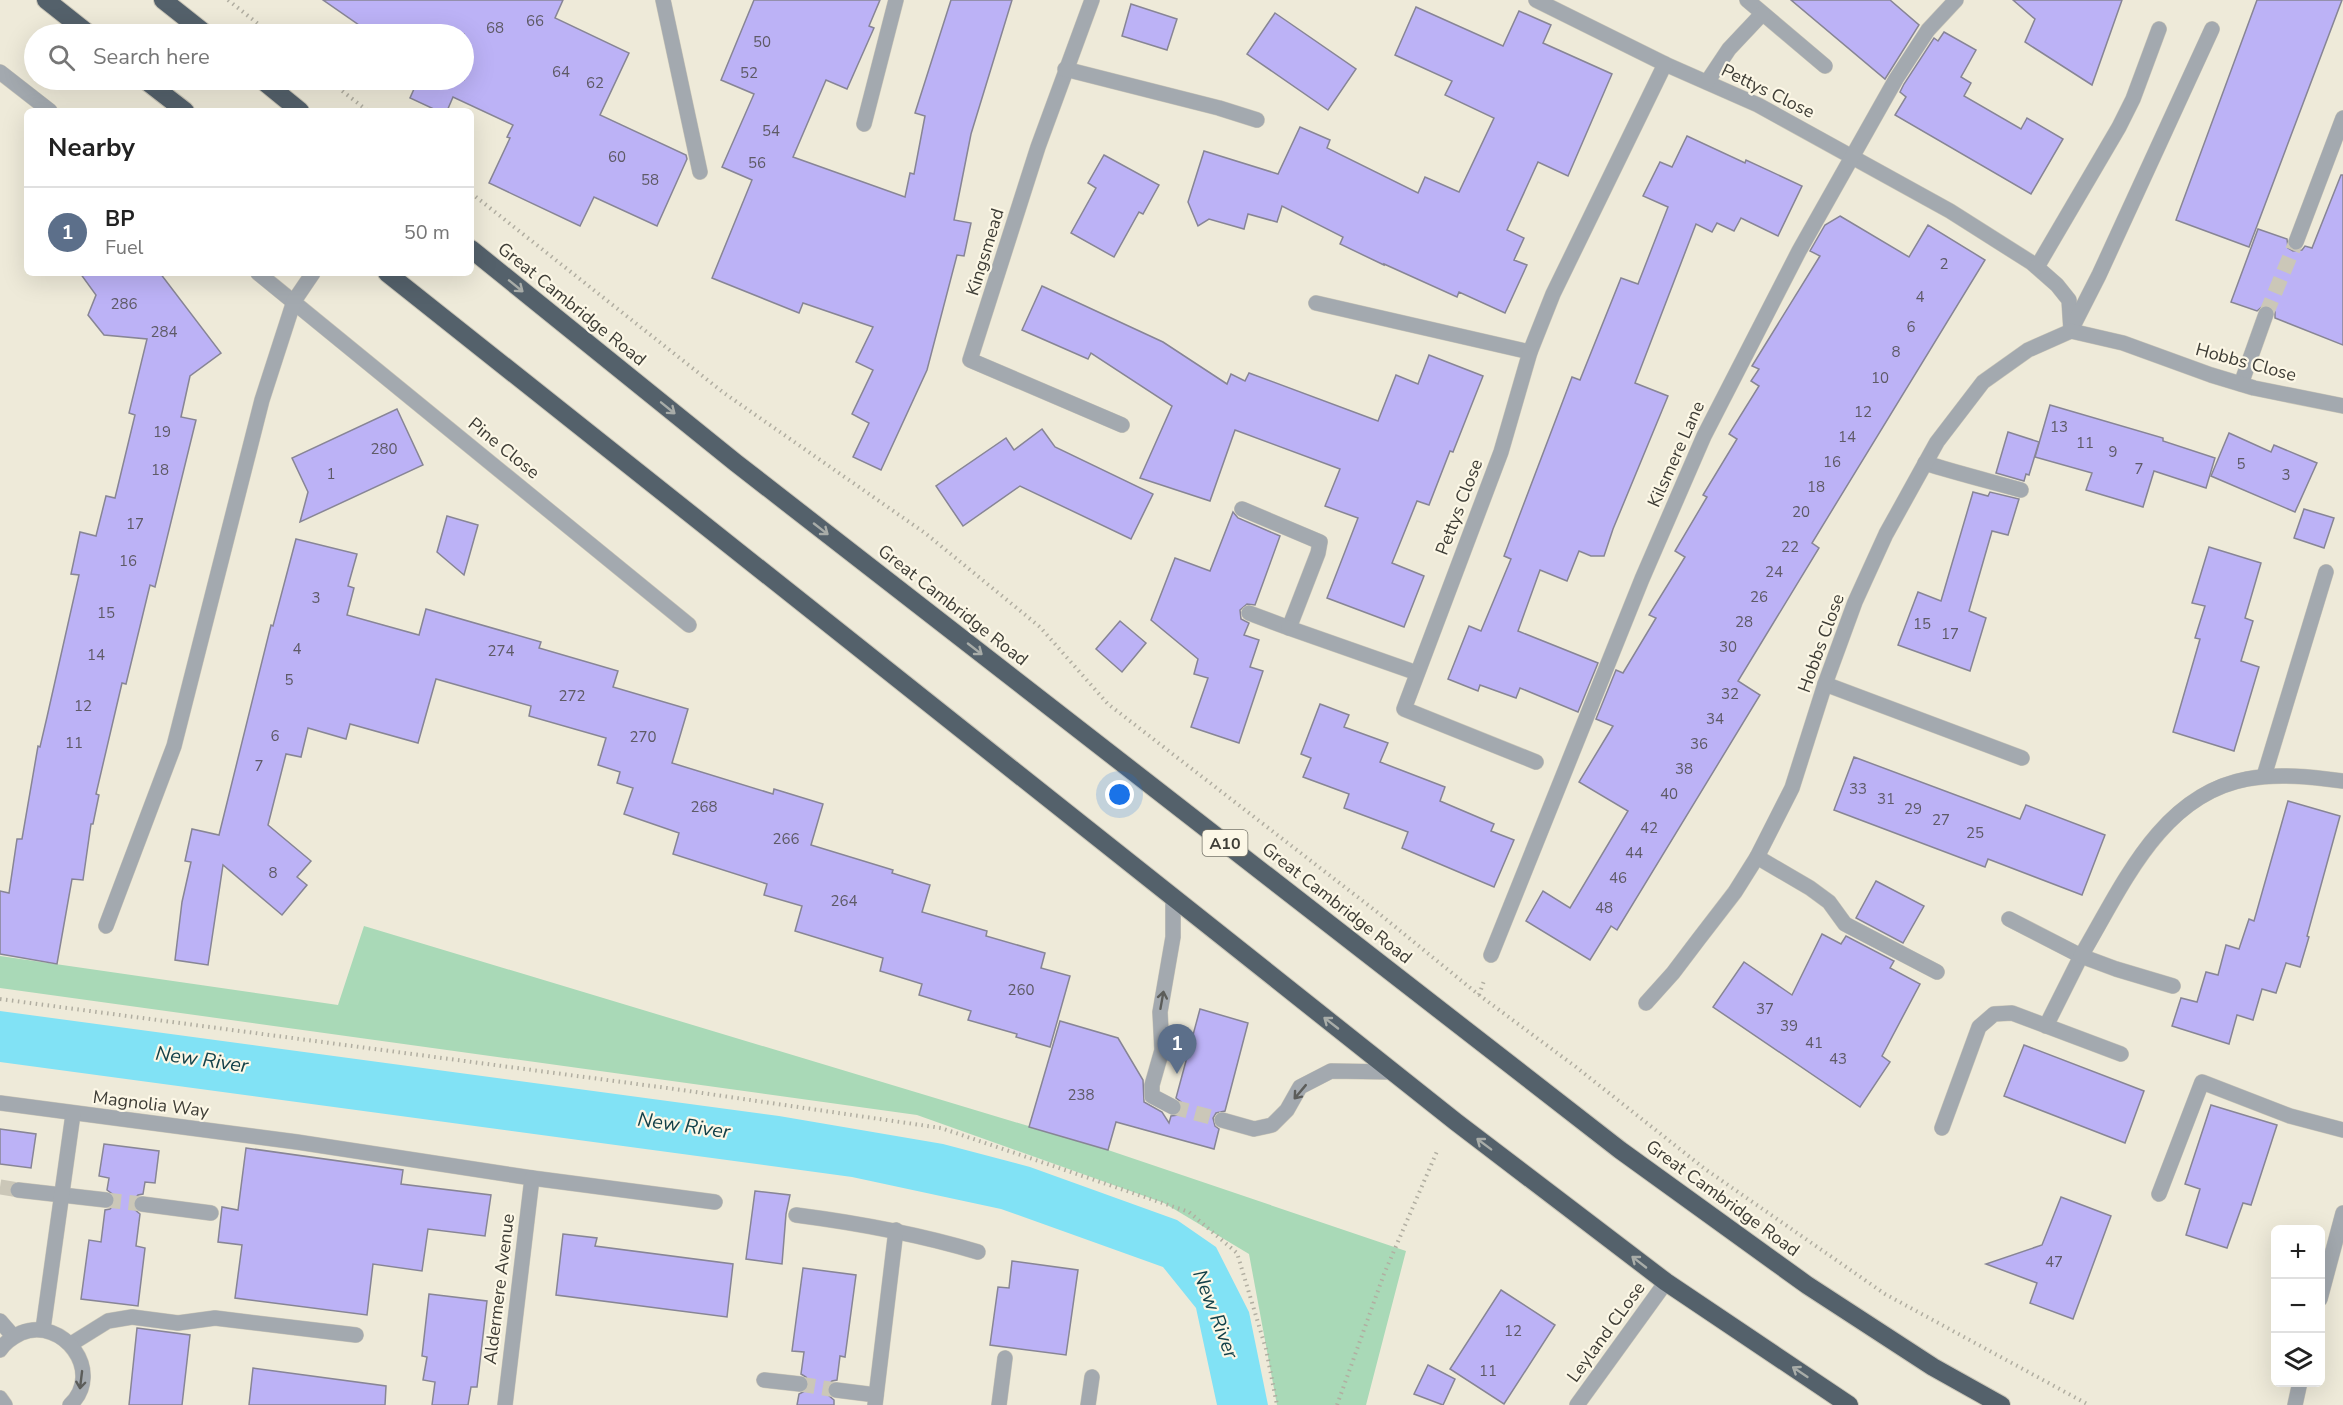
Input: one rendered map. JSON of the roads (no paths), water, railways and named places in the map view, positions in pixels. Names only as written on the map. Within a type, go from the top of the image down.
[{"type":"highway","points":[[46,0],[76,24]]},
{"type":"highway","points":[[163,0],[193,24]]},
{"type":"highway","points":[[158,90],[180,108]]},
{"type":"highway","points":[[274,90],[296,108]]},
{"type":"highway","name":"Great Cambridge Road","points":[[474,251],[736,463],[1620,1150],[1807,1285],[1933,1367],[2001,1405]]},
{"type":"highway","points":[[391,276],[1393,1072],[1666,1282],[1849,1405]]},
{"type":"street","points":[[663,0],[700,172]]},
{"type":"street","points":[[864,124],[896,0]]},
{"type":"street","name":"Kingsmead","points":[[1092,0],[1065,69],[970,360],[1122,425]]},
{"type":"street","name":"Pettys Close","points":[[1536,0],[1665,64],[1758,105],[1852,156]]},
{"type":"street","points":[[1747,0],[1825,66]]},
{"type":"street","name":"Kilsmere Lane","points":[[1491,955],[1638,589],[1704,436],[1799,251],[1852,156],[1928,30],[1956,0]]},
{"type":"street","points":[[1707,82],[1729,49],[1762,14]]},
{"type":"street","points":[[2037,267],[2124,117],[2159,29]]},
{"type":"street","points":[[2071,331],[2212,29]]},
{"type":"street","name":"Pettys Close","points":[[1536,762],[1404,709],[1501,452],[1530,352],[1553,294],[1665,64]]},
{"type":"street","points":[[1065,69],[1219,108],[1257,120]]},
{"type":"street","points":[[0,72],[46,108]]},
{"type":"street","points":[[2296,243],[2343,118]]},
{"type":"street","points":[[1852,156],[1950,211],[2037,267],[2057,285],[2069,300],[2071,331]]},
{"type":"street","name":"Pine Close","points":[[262,276],[689,625]]},
{"type":"street","points":[[105,926],[174,746],[262,400],[294,301],[311,276]]},
{"type":"street","points":[[1316,303],[1530,352]]},
{"type":"street","points":[[2241,384],[2266,314]]},
{"type":"street","name":"Hobbs Close","points":[[1646,1003],[1736,892],[1757,857],[1792,789],[1825,684],[1855,603],[1886,534],[1937,442],[1983,382],[2028,350],[2071,331],[2122,344],[2241,384],[2343,406]]},
{"type":"street","points":[[1925,463],[1957,474],[1977,477],[2020,490]]},
{"type":"street","points":[[1242,509],[1320,542],[1318,553],[1289,628]]},
{"type":"street","points":[[2264,776],[2326,572]]},
{"type":"street","points":[[1249,613],[1417,673]]},
{"type":"street","points":[[1825,684],[2022,758]]},
{"type":"street","points":[[2046,1026],[2081,956],[2148,845],[2172,818],[2198,796],[2246,779],[2264,776],[2343,781]]},
{"type":"street","points":[[1757,857],[1810,888],[1829,902],[1845,924],[1937,972]]},
{"type":"street","points":[[1173,898],[1173,937],[1160,1012],[1162,1050],[1152,1085],[1152,1096],[1173,1107]]},
{"type":"street","points":[[2008,919],[2081,956],[2173,986]]},
{"type":"street","points":[[1942,1128],[1980,1027],[1994,1014],[2012,1013],[2121,1054]]},
{"type":"street","points":[[1222,1120],[1254,1129],[1272,1125],[1287,1110],[1300,1087],[1331,1071],[1393,1072]]},
{"type":"street","points":[[2159,1194],[2202,1082],[2290,1116],[2343,1130]]},
{"type":"street","name":"Magnolia Way","points":[[0,1103],[297,1142],[532,1178],[715,1202]]},
{"type":"street","points":[[43,1329],[73,1114]]},
{"type":"street","name":"Aldermere Avenue","points":[[505,1405],[532,1178]]},
{"type":"street","points":[[18,1190],[106,1200]]},
{"type":"street","points":[[141,1204],[211,1213]]},
{"type":"street","points":[[2325,1285],[2338,1247],[2343,1213]]},
{"type":"street","points":[[796,1215],[896,1230],[930,1237],[978,1252]]},
{"type":"street","points":[[836,1389],[875,1400],[896,1230]]},
{"type":"street","name":"Leyland CLose","points":[[1577,1405],[1666,1282]]},
{"type":"street","points":[[71,1344],[108,1321],[132,1317],[178,1323],[215,1318],[356,1335]]},
{"type":"street","points":[[0,1321],[13,1336]]},
{"type":"street","points":[[0,1350],[13,1336],[28,1330],[43,1329],[59,1334],[71,1344],[80,1357],[83,1372],[81,1388],[70,1405]]},
{"type":"street","points":[[999,1405],[1005,1358]]},
{"type":"street","points":[[1088,1405],[1092,1377]]},
{"type":"street","points":[[764,1380],[800,1384]]},
{"type":"street","points":[[2295,1405],[2299,1387]]},
{"type":"street","points":[[0,1398],[5,1405]]},
{"type":"water","name":"New River","points":[[0,1011],[779,1116],[943,1144],[1030,1167],[1177,1220],[1216,1247],[1249,1312],[1268,1405],[1217,1405],[1196,1308],[1163,1267],[1001,1209],[852,1177],[0,1062]]},
{"type":"tunnel","points":[[2266,314],[2296,242]]},
{"type":"tunnel","points":[[1173,1107],[1222,1120]]},
{"type":"tunnel","points":[[0,1187],[18,1190]]},
{"type":"tunnel","points":[[106,1200],[142,1204]]},
{"type":"tunnel","points":[[800,1384],[836,1390]]},
{"type":"place","name":"BP","points":[[1177,1074]]}]
